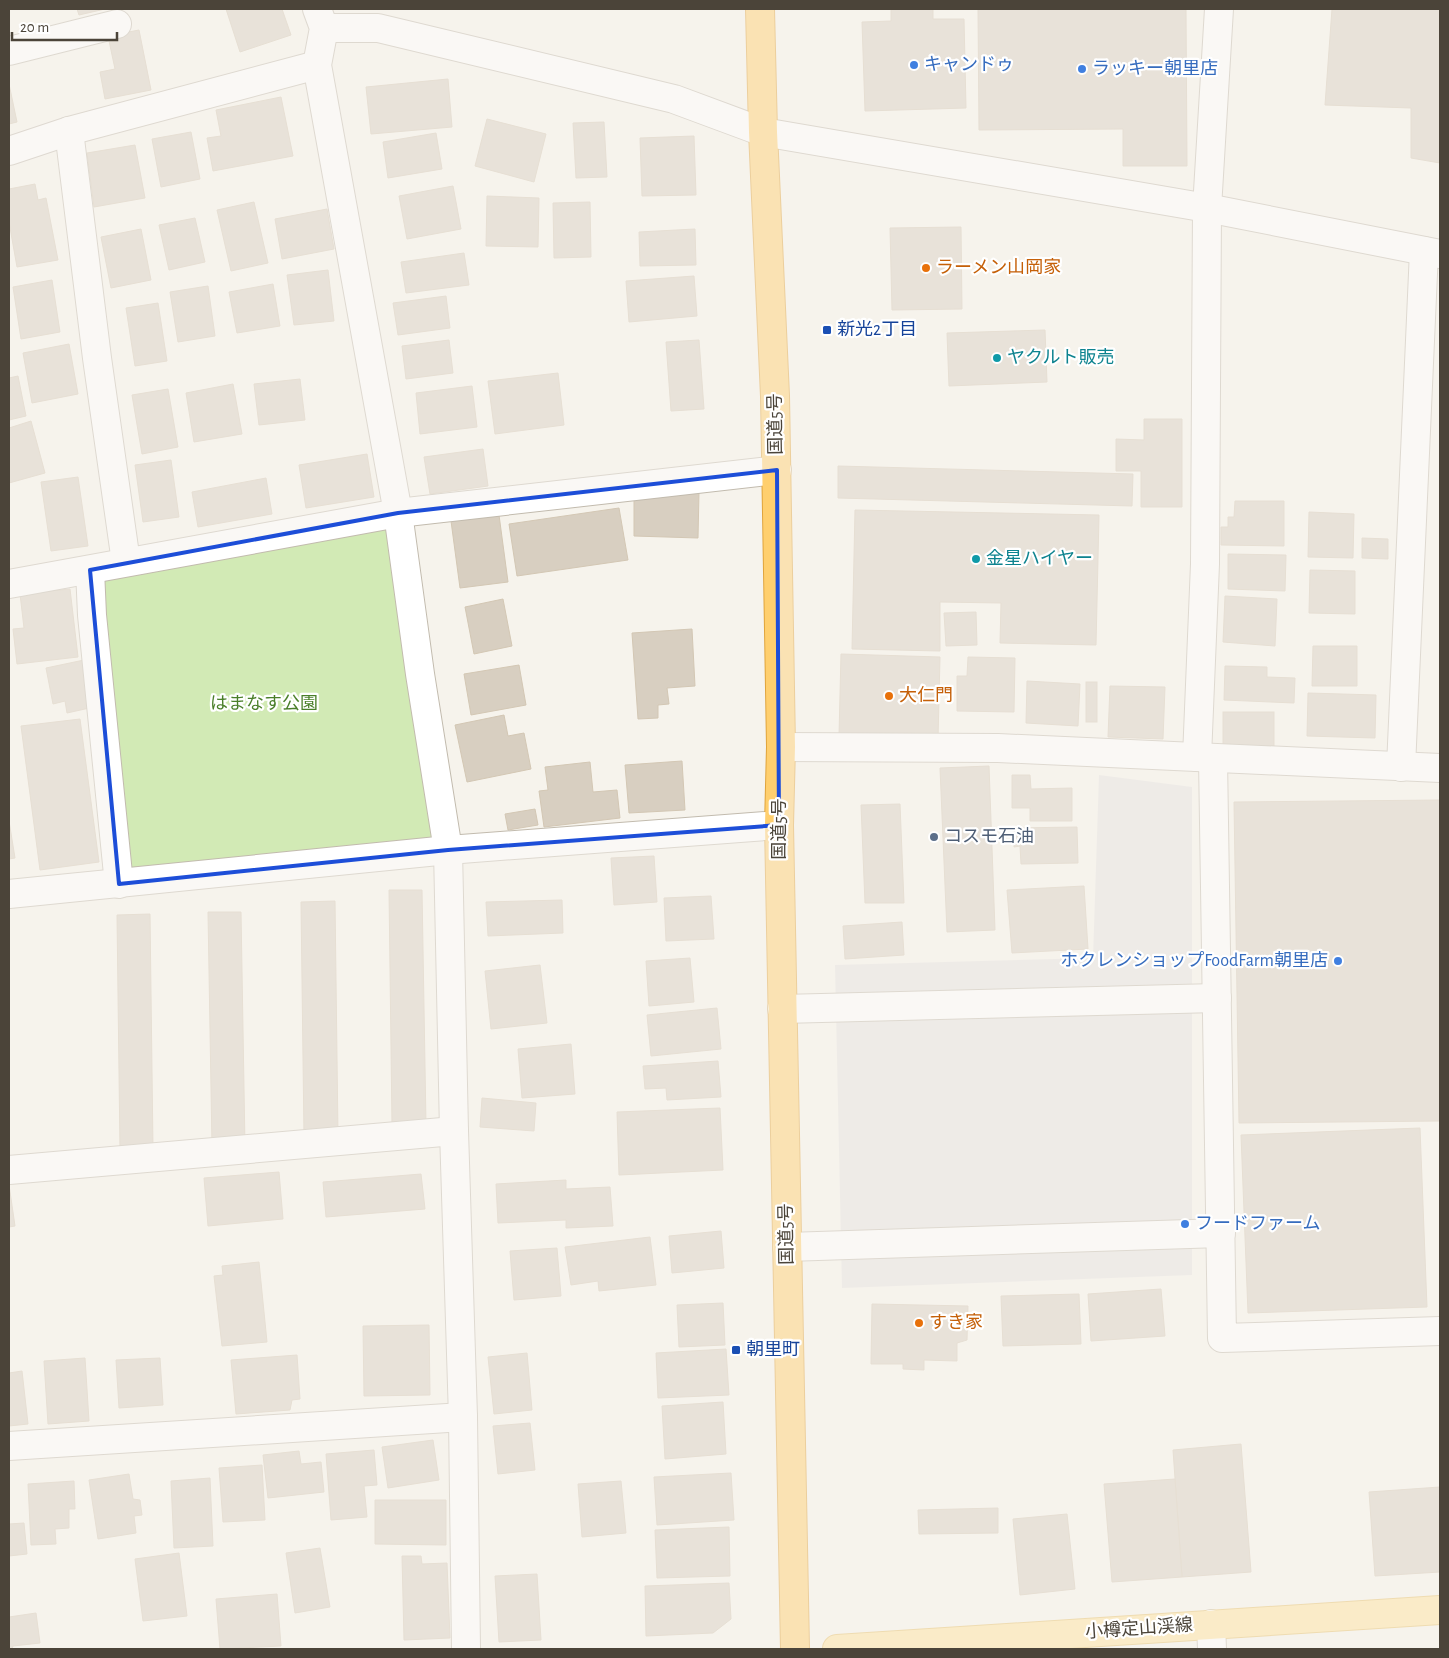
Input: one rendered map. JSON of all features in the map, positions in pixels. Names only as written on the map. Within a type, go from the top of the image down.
[{"type":"highway","name":"国道5号","points":[[760,9],[763,132],[776,396],[782,747],[779,825],[795,1649]]},
{"type":"main road","name":"小樽定山渓線","points":[[837,1649],[1212,1637],[1440,1610]]},
{"type":"street","points":[[1219,9],[1207,208],[1205,757],[1217,998],[1222,1338],[1440,1331]]},
{"type":"street","points":[[466,1649],[464,1417],[454,1131],[448,850],[420,674],[398,513],[317,65],[321,18],[388,30],[674,99],[763,132],[1207,208],[1432,253],[1402,766]]},
{"type":"street","points":[[9,51],[117,24]]},
{"type":"street","points":[[9,151],[69,131],[317,65]]},
{"type":"street","points":[[69,131],[126,562]]},
{"type":"street","points":[[9,584],[398,513],[777,470]]},
{"type":"street","points":[[90,570],[92,615],[118,884]]},
{"type":"street","points":[[782,747],[998,748],[1440,768]]},
{"type":"street","points":[[9,894],[448,850],[779,825]]},
{"type":"street","points":[[782,1009],[1217,998]]},
{"type":"street","points":[[9,1170],[454,1131]]},
{"type":"street","points":[[787,1247],[1220,1233]]},
{"type":"street","points":[[9,1446],[464,1417]]},
{"type":"highlighted area","points":[[777,470],[779,825],[448,850],[119,884],[90,570],[398,513]]},
{"type":"green space","name":"はまなす公園","points":[[388,527],[438,839],[128,869],[98,581]]},
{"type":"shaded area","points":[[1099,775],[1192,787],[1192,1275],[842,1288],[835,965],[1093,958]]},
{"type":"building","points":[[77,9],[105,9],[79,15]]},
{"type":"building","points":[[226,9],[282,9],[291,35],[240,52]]},
{"type":"building","name":"キャンドゥ","points":[[891,9],[933,9],[933,19],[964,19],[966,108],[865,111],[862,22],[891,21]]},
{"type":"building","name":"ラッキー朝里店","points":[[978,9],[1186,9],[1187,166],[1123,166],[1123,129],[979,130]]},
{"type":"building","points":[[1332,9],[1440,9],[1440,163],[1411,158],[1411,108],[1325,105]]},
{"type":"building","points":[[139,30],[151,90],[105,99],[100,72],[115,69],[108,36]]},
{"type":"building","points":[[448,79],[452,127],[371,134],[366,87]]},
{"type":"building","points":[[9,84],[17,122],[9,124]]},
{"type":"building","points":[[281,97],[293,156],[213,171],[207,138],[221,136],[216,110]]},
{"type":"building","points":[[487,119],[546,134],[534,182],[475,166]]},
{"type":"building","points":[[604,122],[607,177],[576,178],[573,123]]},
{"type":"building","points":[[191,132],[200,179],[161,187],[152,139]]},
{"type":"building","points":[[436,133],[442,169],[388,178],[383,142]]},
{"type":"building","points":[[694,136],[696,195],[642,196],[640,138]]},
{"type":"building","points":[[135,145],[145,198],[94,207],[87,153]]},
{"type":"building","points":[[35,184],[38,200],[46,198],[58,260],[17,267],[9,222],[9,189]]},
{"type":"building","points":[[453,186],[461,229],[407,239],[399,196]]},
{"type":"building","points":[[487,196],[539,198],[538,247],[486,246]]},
{"type":"building","points":[[254,202],[268,263],[231,271],[217,210]]},
{"type":"building","points":[[590,202],[591,257],[554,258],[553,203]]},
{"type":"building","points":[[327,209],[334,249],[282,259],[275,219]]},
{"type":"building","points":[[195,218],[205,262],[169,270],[159,225]]},
{"type":"building","name":"ラーメン山岡家","points":[[961,227],[962,309],[892,310],[890,228]]},
{"type":"building","points":[[141,229],[151,280],[111,288],[101,237]]},
{"type":"building","points":[[695,229],[696,265],[640,266],[639,232]]},
{"type":"building","points":[[464,253],[469,285],[406,293],[401,262]]},
{"type":"building","points":[[328,270],[334,321],[294,325],[287,275]]},
{"type":"building","points":[[694,276],[697,316],[629,322],[626,281]]},
{"type":"building","points":[[52,280],[60,332],[21,339],[13,287]]},
{"type":"building","points":[[273,284],[280,326],[237,333],[229,292]]},
{"type":"building","points":[[208,286],[215,336],[178,342],[170,292]]},
{"type":"building","points":[[446,296],[450,328],[398,335],[393,303]]},
{"type":"building","points":[[158,303],[167,361],[135,366],[126,308]]},
{"type":"building","name":"ヤクルト販売","points":[[1045,330],[1047,382],[949,386],[947,333]]},
{"type":"building","points":[[449,340],[453,373],[406,379],[402,346]]},
{"type":"building","points":[[699,340],[704,409],[671,411],[666,342]]},
{"type":"building","points":[[69,344],[78,394],[32,403],[23,353]]},
{"type":"building","points":[[558,373],[564,425],[495,434],[488,381]]},
{"type":"building","points":[[18,376],[26,416],[9,420],[9,378]]},
{"type":"building","points":[[300,379],[305,420],[259,425],[254,384]]},
{"type":"building","points":[[233,384],[242,434],[194,442],[186,393]]},
{"type":"building","points":[[472,386],[477,427],[420,434],[416,393]]},
{"type":"building","points":[[168,389],[178,447],[142,454],[132,395]]},
{"type":"building","points":[[1144,419],[1182,419],[1182,507],[1141,507],[1141,471],[1116,471],[1116,439],[1144,440]]},
{"type":"building","points":[[31,421],[45,473],[9,483],[9,428]]},
{"type":"building","points":[[483,449],[488,486],[430,494],[424,457]]},
{"type":"building","points":[[367,454],[374,497],[306,508],[299,465]]},
{"type":"building","points":[[171,460],[179,517],[143,522],[135,465]]},
{"type":"building","points":[[838,466],[1133,474],[1132,506],[838,498]]},
{"type":"building","points":[[78,477],[88,546],[51,551],[41,482]]},
{"type":"building","points":[[266,478],[272,514],[198,527],[192,492]]},
{"type":"building","points":[[634,490],[699,492],[698,538],[634,536]]},
{"type":"building","points":[[1235,501],[1284,501],[1284,546],[1221,545],[1221,527],[1228,527],[1228,517],[1234,517]]},
{"type":"building","points":[[619,508],[628,560],[517,576],[509,524]]},
{"type":"building","name":"金星ハイヤー","points":[[855,510],[1099,515],[1096,645],[1000,643],[1001,603],[940,602],[940,651],[852,649]]},
{"type":"building","points":[[1309,512],[1354,514],[1353,558],[1308,557]]},
{"type":"building","points":[[499,515],[508,582],[460,588],[451,521]]},
{"type":"building","points":[[1362,538],[1388,539],[1388,559],[1362,558]]},
{"type":"building","points":[[1228,554],[1286,555],[1285,591],[1228,589]]},
{"type":"building","points":[[1310,570],[1355,571],[1355,614],[1309,613]]},
{"type":"building","points":[[70,589],[78,657],[17,664],[13,629],[24,628],[20,594]]},
{"type":"building","points":[[1225,596],[1277,599],[1275,646],[1223,642]]},
{"type":"building","points":[[503,599],[512,646],[474,654],[465,607]]},
{"type":"building","points":[[976,612],[977,645],[946,646],[944,613]]},
{"type":"building","points":[[692,629],[695,686],[667,688],[669,704],[658,705],[658,718],[638,719],[632,633]]},
{"type":"building","points":[[1313,646],[1357,646],[1357,686],[1312,686]]},
{"type":"building","name":"大仁門","points":[[841,654],[940,657],[938,739],[839,736]]},
{"type":"building","points":[[968,657],[1015,658],[1014,712],[957,711],[957,676],[967,676]]},
{"type":"building","points":[[84,660],[94,707],[67,713],[65,701],[53,704],[46,668]]},
{"type":"building","points":[[519,665],[526,705],[471,715],[464,674]]},
{"type":"building","points":[[1225,666],[1267,667],[1267,677],[1295,678],[1294,703],[1224,700]]},
{"type":"building","points":[[1027,681],[1080,684],[1078,726],[1026,723]]},
{"type":"building","points":[[1086,682],[1097,682],[1097,722],[1086,722]]},
{"type":"building","points":[[1110,686],[1165,687],[1163,739],[1108,737]]},
{"type":"building","points":[[1308,693],[1376,695],[1375,738],[1307,736]]},
{"type":"building","points":[[1223,712],[1274,712],[1274,746],[1223,746]]},
{"type":"building","points":[[504,715],[508,736],[524,733],[531,769],[467,782],[455,725]]},
{"type":"building","points":[[80,719],[99,862],[40,870],[21,726]]},
{"type":"building","points":[[682,761],[685,810],[629,813],[625,765]]},
{"type":"building","points":[[590,762],[593,792],[617,790],[620,818],[544,827],[539,791],[548,790],[545,767]]},
{"type":"building","points":[[989,766],[995,930],[947,932],[940,768]]},
{"type":"building","points":[[1012,775],[1030,775],[1031,789],[1072,788],[1072,821],[1030,821],[1030,808],[1012,808]]},
{"type":"building","name":"ホクレンショップFoodFarm朝里店","points":[[1440,800],[1440,1121],[1239,1123],[1234,802]]},
{"type":"building","points":[[900,804],[904,903],[865,903],[861,805]]},
{"type":"building","points":[[535,809],[538,825],[508,830],[505,814]]},
{"type":"building","points":[[9,821],[15,858],[9,859]]},
{"type":"building","points":[[1077,827],[1078,863],[1021,864],[1020,846],[1014,847],[1013,828]]},
{"type":"building","points":[[654,856],[657,902],[614,905],[611,858]]},
{"type":"building","points":[[1084,886],[1088,949],[1012,953],[1007,890]]},
{"type":"building","points":[[389,890],[422,890],[426,1125],[392,1125]]},
{"type":"building","points":[[711,896],[714,939],[666,941],[664,898]]},
{"type":"building","points":[[562,900],[563,933],[488,936],[486,902]]},
{"type":"building","points":[[335,901],[338,1136],[304,1136],[301,902]]},
{"type":"building","points":[[208,912],[241,912],[245,1147],[212,1147]]},
{"type":"building","points":[[150,914],[153,1149],[120,1150],[117,915]]},
{"type":"building","points":[[902,922],[904,955],[845,959],[843,926]]},
{"type":"building","points":[[690,958],[694,1002],[649,1006],[646,961]]},
{"type":"building","points":[[540,965],[547,1023],[491,1029],[485,971]]},
{"type":"building","points":[[717,1008],[721,1049],[651,1056],[647,1015]]},
{"type":"building","points":[[571,1044],[575,1094],[522,1098],[518,1049]]},
{"type":"building","points":[[718,1061],[721,1097],[667,1100],[666,1088],[645,1089],[643,1066]]},
{"type":"building","points":[[482,1098],[536,1103],[534,1131],[480,1127]]},
{"type":"building","points":[[720,1108],[723,1170],[619,1175],[617,1112]]},
{"type":"building","points":[[1420,1128],[1427,1307],[1248,1313],[1241,1135]]},
{"type":"building","points":[[279,1172],[283,1219],[208,1226],[204,1178]]},
{"type":"building","points":[[421,1174],[425,1209],[326,1217],[323,1182]]},
{"type":"building","points":[[566,1180],[566,1189],[610,1187],[613,1226],[566,1228],[566,1220],[498,1223],[496,1184]]},
{"type":"building","points":[[9,1185],[15,1226],[9,1227]]},
{"type":"building","points":[[721,1231],[724,1268],[672,1273],[669,1236]]},
{"type":"building","points":[[650,1237],[656,1285],[599,1291],[598,1281],[571,1285],[565,1247]]},
{"type":"building","points":[[557,1248],[561,1296],[514,1300],[510,1251]]},
{"type":"building","points":[[259,1262],[267,1342],[222,1346],[214,1276],[223,1275],[222,1266]]},
{"type":"building","points":[[1161,1289],[1165,1336],[1091,1341],[1088,1294]]},
{"type":"building","points":[[1079,1294],[1081,1344],[1003,1346],[1001,1296]]},
{"type":"building","points":[[723,1303],[725,1345],[679,1347],[677,1305]]},
{"type":"building","name":"すき家","points":[[872,1304],[968,1306],[967,1340],[957,1343],[957,1361],[924,1360],[924,1370],[903,1369],[903,1364],[871,1364]]},
{"type":"building","points":[[429,1325],[430,1395],[364,1396],[363,1326]]},
{"type":"building","points":[[726,1349],[729,1395],[658,1398],[656,1353]]},
{"type":"building","points":[[527,1353],[532,1410],[494,1414],[488,1357]]},
{"type":"building","points":[[297,1355],[300,1399],[292,1400],[290,1410],[236,1414],[231,1360]]},
{"type":"building","points":[[85,1358],[89,1421],[48,1424],[44,1361]]},
{"type":"building","points":[[160,1358],[163,1405],[119,1408],[116,1360]]},
{"type":"building","points":[[22,1371],[28,1424],[9,1426],[9,1373]]},
{"type":"building","points":[[723,1402],[726,1454],[665,1459],[662,1406]]},
{"type":"building","points":[[530,1423],[535,1470],[498,1474],[493,1426]]},
{"type":"building","points":[[433,1440],[439,1480],[388,1488],[382,1447]]},
{"type":"building","points":[[1241,1444],[1251,1572],[1182,1577],[1173,1450]]},
{"type":"building","points":[[374,1450],[377,1485],[364,1486],[367,1517],[331,1520],[326,1454]]},
{"type":"building","points":[[299,1451],[301,1464],[321,1462],[324,1492],[268,1498],[263,1455]]},
{"type":"building","points":[[262,1465],[265,1520],[223,1522],[219,1468]]},
{"type":"building","points":[[731,1473],[734,1520],[657,1525],[654,1477]]},
{"type":"building","points":[[129,1474],[133,1499],[140,1500],[142,1515],[134,1516],[136,1533],[98,1539],[89,1480]]},
{"type":"building","points":[[210,1478],[213,1546],[174,1548],[171,1481]]},
{"type":"building","points":[[1175,1479],[1182,1577],[1112,1582],[1104,1484]]},
{"type":"building","points":[[74,1481],[75,1509],[69,1509],[69,1528],[55,1529],[56,1544],[31,1545],[28,1484]]},
{"type":"building","points":[[621,1481],[626,1533],[582,1537],[578,1484]]},
{"type":"building","points":[[1440,1487],[1440,1572],[1375,1576],[1369,1492]]},
{"type":"building","points":[[375,1500],[446,1500],[446,1545],[375,1544]]},
{"type":"building","points":[[998,1508],[998,1533],[919,1534],[918,1510]]},
{"type":"building","points":[[1067,1514],[1075,1589],[1020,1595],[1013,1519]]},
{"type":"building","points":[[24,1523],[27,1554],[9,1556],[9,1524]]},
{"type":"building","points":[[729,1527],[730,1576],[657,1578],[655,1530]]},
{"type":"building","points":[[320,1548],[330,1607],[295,1613],[286,1553]]},
{"type":"building","points":[[179,1553],[187,1616],[143,1621],[135,1559]]},
{"type":"building","points":[[402,1556],[421,1556],[422,1564],[447,1563],[450,1638],[404,1640]]},
{"type":"building","points":[[537,1574],[541,1640],[499,1642],[495,1576]]},
{"type":"building","points":[[729,1583],[731,1619],[713,1633],[646,1636],[645,1586]]},
{"type":"building","points":[[277,1594],[281,1646],[220,1649],[216,1599]]},
{"type":"building","points":[[36,1613],[40,1643],[13,1646],[12,1649],[9,1649],[9,1617]]},
{"type":"place","name":"キャンドゥ","points":[[914,65]]},
{"type":"place","name":"ラッキー朝里店","points":[[1082,69]]},
{"type":"place","name":"ラーメン山岡家","points":[[926,268]]},
{"type":"place","name":"新光2丁目","points":[[827,330]]},
{"type":"place","name":"ヤクルト販売","points":[[997,358]]},
{"type":"place","name":"金星ハイヤー","points":[[976,559]]},
{"type":"place","name":"大仁門","points":[[889,696]]},
{"type":"place","name":"コスモ石油","points":[[934,837]]},
{"type":"place","name":"ホクレンショップFoodFarm朝里店","points":[[1338,961]]},
{"type":"place","name":"フードファーム","points":[[1185,1224]]},
{"type":"place","name":"すき家","points":[[919,1323]]},
{"type":"place","name":"朝里町","points":[[736,1350]]}]
